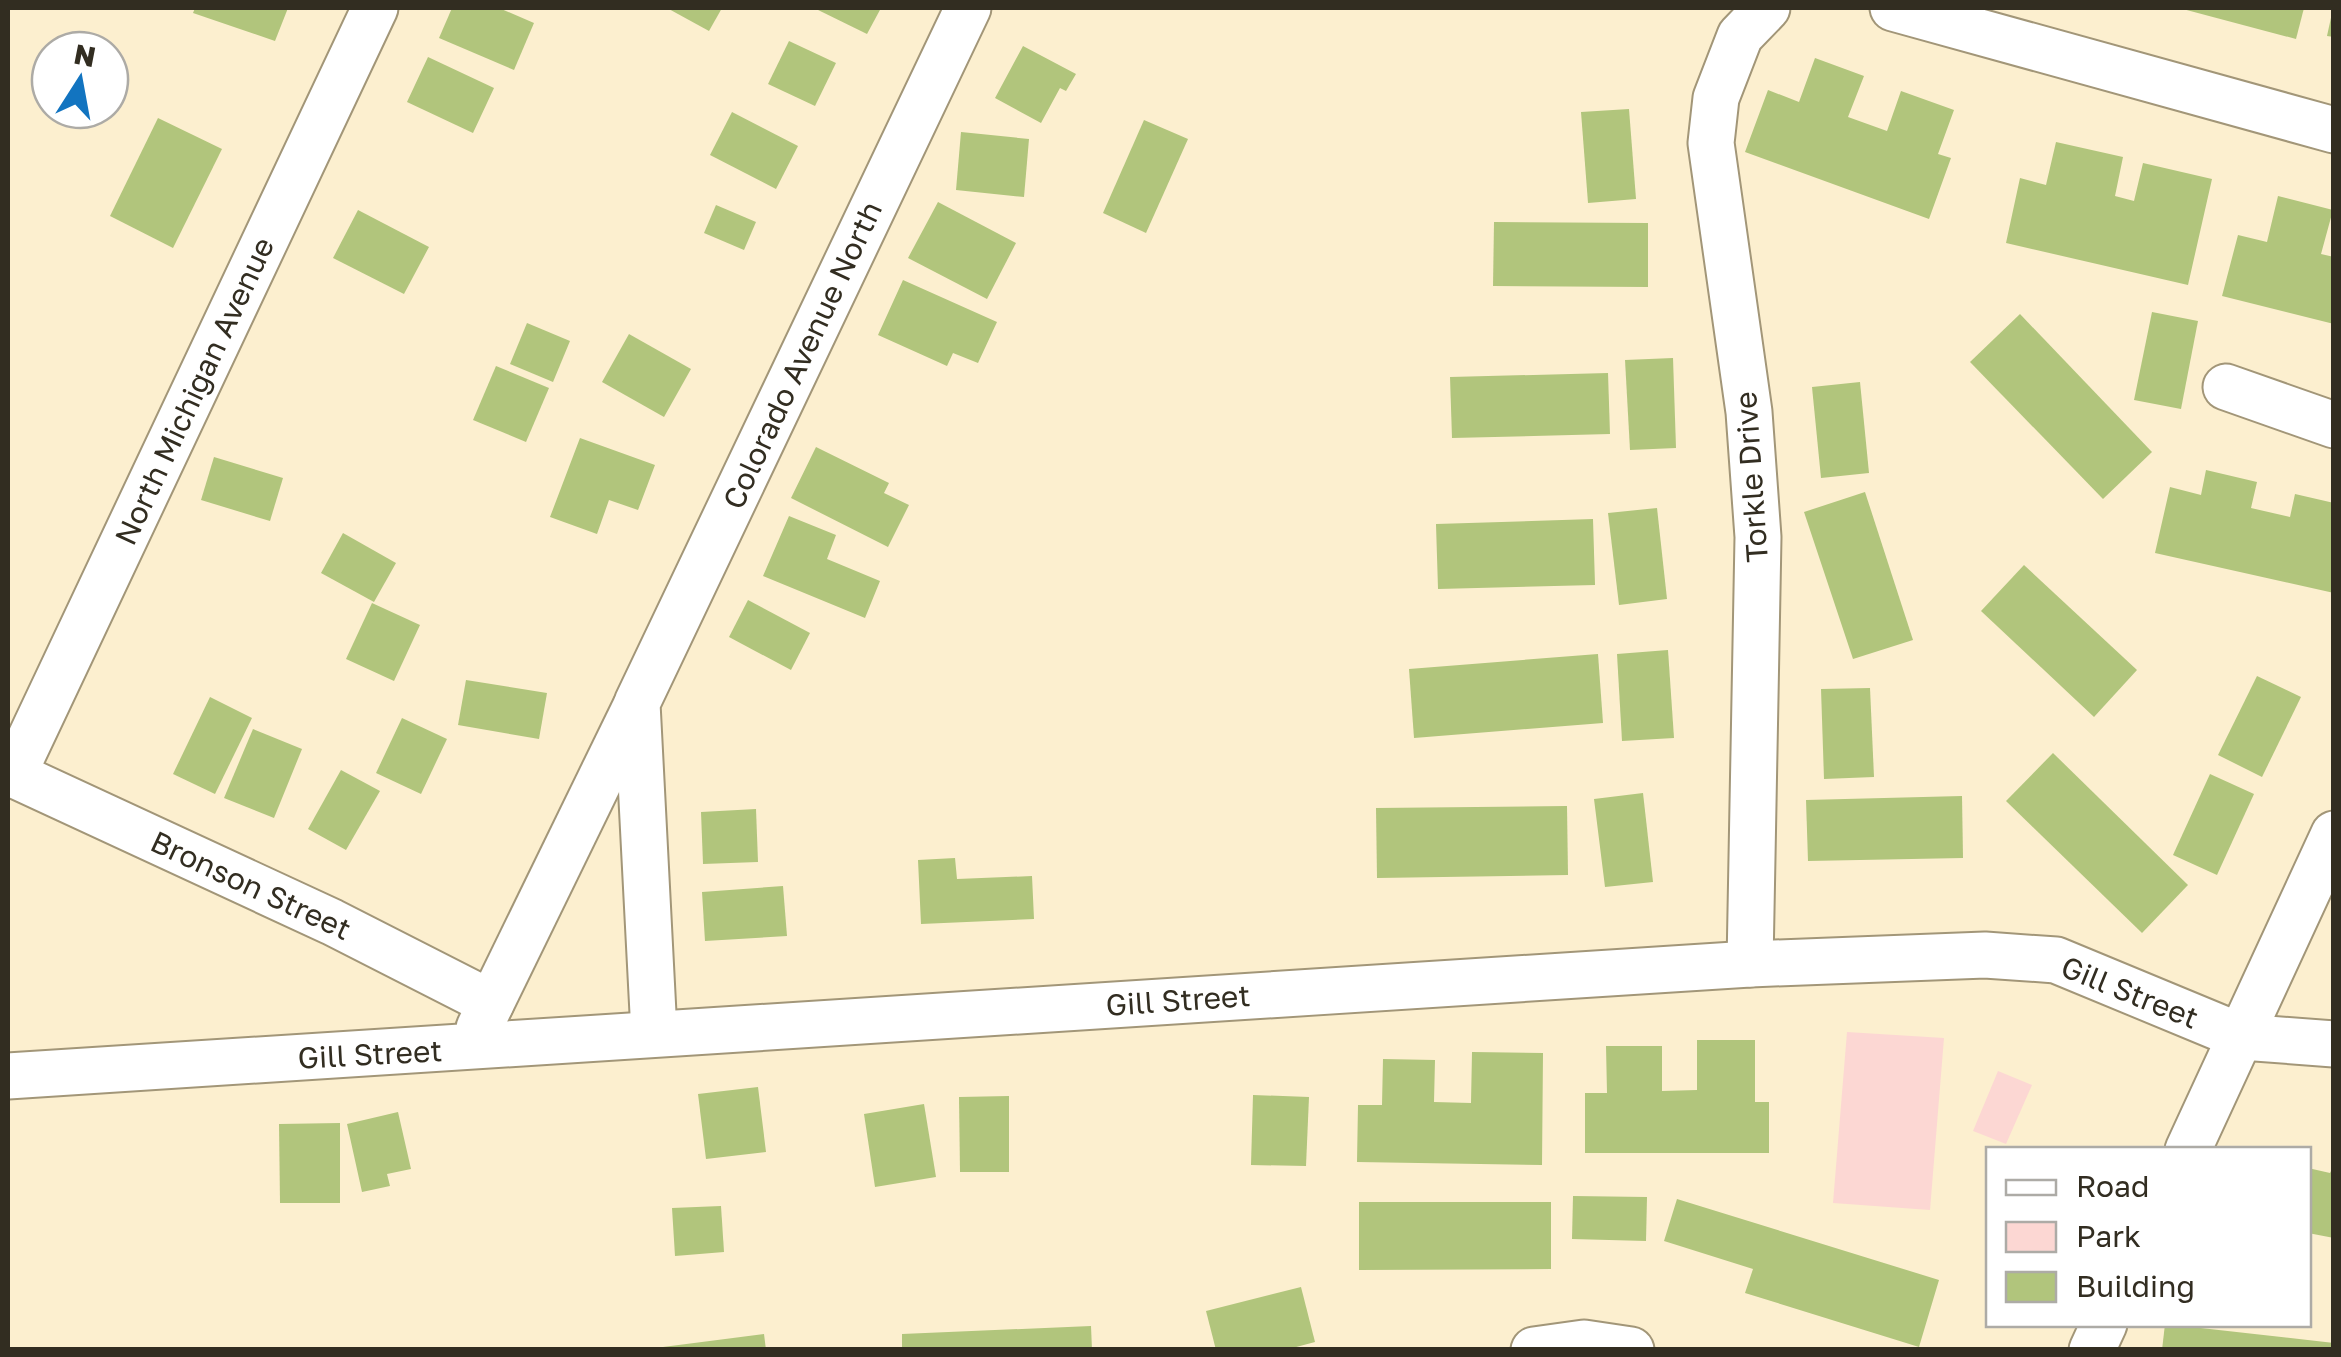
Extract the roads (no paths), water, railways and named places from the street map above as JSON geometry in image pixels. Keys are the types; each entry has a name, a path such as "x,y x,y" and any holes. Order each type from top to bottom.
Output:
{"street":[{"name":"North Michigan Avenue","path":"10,773 375,8"},
{"name":"Colorado Avenue North","path":"469,1048 968,8"},
{"name":"Torkle Drive","path":"1750,964 1758,536 1749,412 1712,143 1716,98 1740,36 1767,8"},
{"path":"1893,8 2334,130"},
{"path":"2226,387 2334,425"},
{"name":"Colorado Avenue North","path":"637,703 654,1034"},
{"name":"Bronson Street","path":"10,773 332,922 491,1003"},
{"path":"2189,1147 2334,834"},
{"name":"Gill Street","path":"8,1076 1750,964 1985,955 2056,960 2242,1037 2334,1044"},
{"path":"2092,1350 2103,1327"},
{"path":"1534,1350 1584,1343 1630,1350"}]}
